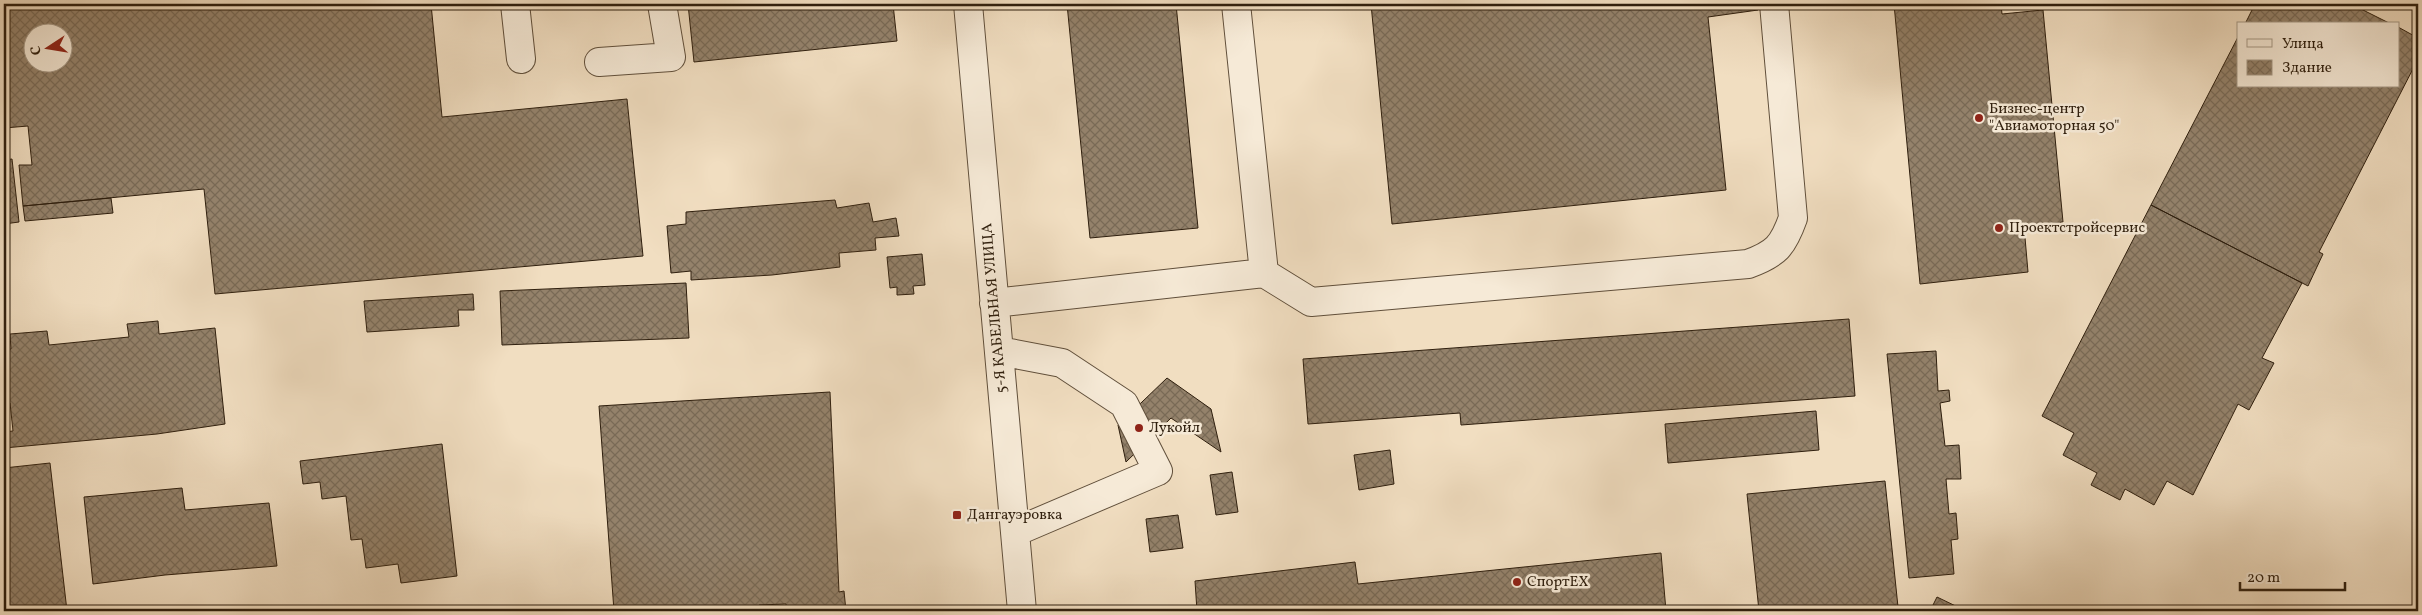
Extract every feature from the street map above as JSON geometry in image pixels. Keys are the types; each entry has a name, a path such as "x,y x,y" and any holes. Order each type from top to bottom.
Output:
{"street":[{"path":"515,4 521,59"},
{"path":"598,62 671,56 662,4"},
{"name":"5-Я КАБЕЛЬНАЯ УЛИЦА","path":"968,4 1022,611"},
{"path":"1236,4 1264,273"},
{"path":"994,303 1264,273 1311,302 1748,264 1769,256 1786,237 1793,218 1774,4"},
{"path":"998,351 1062,363 1124,404 1158,471 1015,532"}],"building":[{"path":"4,4 431,4 442,117 627,99 643,256 215,294 204,189 23,206 19,165 32,165 28,126 4,128"},
{"path":"688,4 893,4 897,41 694,62"},
{"path":"1067,4 1176,4 1198,228 1090,238"},
{"path":"1371,4 1758,4 1758,10 1708,17 1726,190 1392,224"},
{"name":"Бизнес-центр \"Авиамоторная 50\"","path":"1894,4 2001,4 2002,14 2043,10 2063,222 2024,226 2028,272 1920,284"},
{"path":"2255,4 2351,4 2387,22 2246,22"},
{"path":"2400,28 2418,38 2418,59 2319,252 2323,254 2308,286 2151,205 2237,39 2237,88 2400,88"},
{"path":"12,159 19,222 4,224 4,160"},
{"path":"111,198 113,213 25,221 23,206"},
{"path":"835,200 837,208 869,203 873,222 896,218 899,236 875,238 876,250 839,253 840,267 772,275 691,280 691,271 671,273 667,226 686,224 686,212"},
{"path":"2151,205 2302,283 2262,358 2274,363 2249,410 2238,404 2193,495 2167,481 2154,505 2125,489 2120,500 2091,485 2097,473 2063,455 2074,433 2042,416"},
{"path":"922,254 925,285 913,286 914,294 897,295 897,287 890,288 887,257"},
{"path":"686,283 689,338 502,345 500,291"},
{"path":"473,294 474,310 458,310 459,326 367,332 364,301"},
{"path":"1849,319 1855,396 1461,425 1460,413 1308,424 1303,359"},
{"path":"158,321 159,334 215,328 225,424 157,434 4,448 4,432 13,431 10,403 4,403 4,373 7,372 5,349 11,349 10,334 47,331 49,345 129,337 127,324"},
{"path":"1936,351 1938,391 1949,390 1950,401 1940,403 1945,446 1959,445 1961,479 1946,479 1949,514 1956,513 1958,539 1951,540 1954,574 1909,578 1887,354"},
{"path":"1167,378 1211,409 1221,452 1171,418 1126,462 1118,425"},
{"path":"830,392 839,592 844,591 846,611 786,611 786,604 759,605 759,611 735,611 735,607 729,607 729,611 614,611 599,406"},
{"path":"1816,411 1819,450 1668,463 1665,424"},
{"path":"442,444 457,576 401,583 398,564 366,568 362,539 351,540 346,496 322,499 320,482 303,484 300,461"},
{"path":"1390,450 1394,484 1359,490 1354,455"},
{"path":"50,463 67,611 10,611 4,552 4,468"},
{"path":"1232,472 1238,512 1216,515 1210,475"},
{"path":"1885,481 1898,607 1858,611 1759,611 1747,494"},
{"path":"182,488 185,510 269,503 277,566 165,575 93,584 84,497"},
{"path":"1178,515 1183,548 1150,552 1146,519"},
{"name":"СпортEX","path":"1661,553 1666,611 1197,611 1195,581 1355,562 1358,584"},
{"path":"1937,597 1966,611 1930,611"}],"place":[{"name":"Бизнес-центр \"Авиамоторная 50\"","path":"1979,118"},
{"name":"Проектстройсервис","path":"1999,228"},
{"name":"Лукойл","path":"1139,428"},
{"name":"Дангауэровка","path":"957,515"},
{"name":"СпортEX","path":"1517,582"}]}
